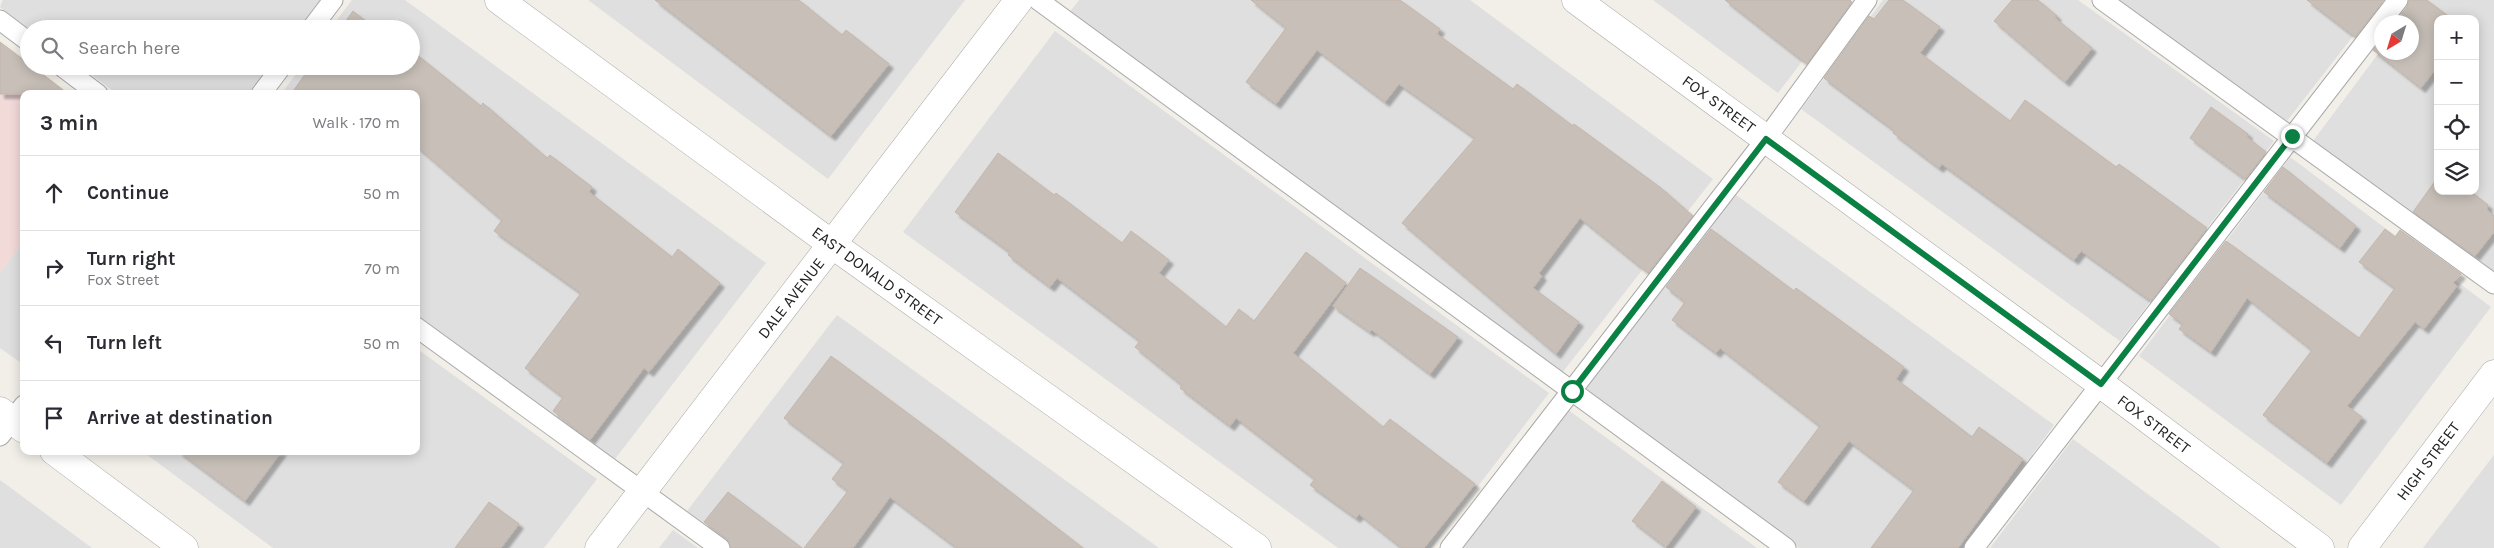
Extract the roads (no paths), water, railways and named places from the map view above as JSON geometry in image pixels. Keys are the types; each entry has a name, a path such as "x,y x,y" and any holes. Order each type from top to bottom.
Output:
{"street":[{"name":"EAST DONALD STREET","path":"499,0 833,245 1257,548"},
{"name":"DALE AVENUE","path":"599,548 1019,0"},
{"name":"FOX STREET","path":"1576,0 2101,384 2320,548"},
{"name":"HIGH STREET","path":"2362,548 2494,374"},
{"path":"59,455 184,548"}],"lane":[{"path":"318,20 334,0"},
{"path":"1038,0 1786,548"},
{"path":"1450,548 1766,139 1867,0"},
{"path":"2102,0 2494,284"},
{"path":"1974,548 2398,0"},
{"path":"0,20 20,35"},
{"path":"74,75 93,90"},
{"path":"264,90 275,75"},
{"path":"420,330 720,548"}]}
